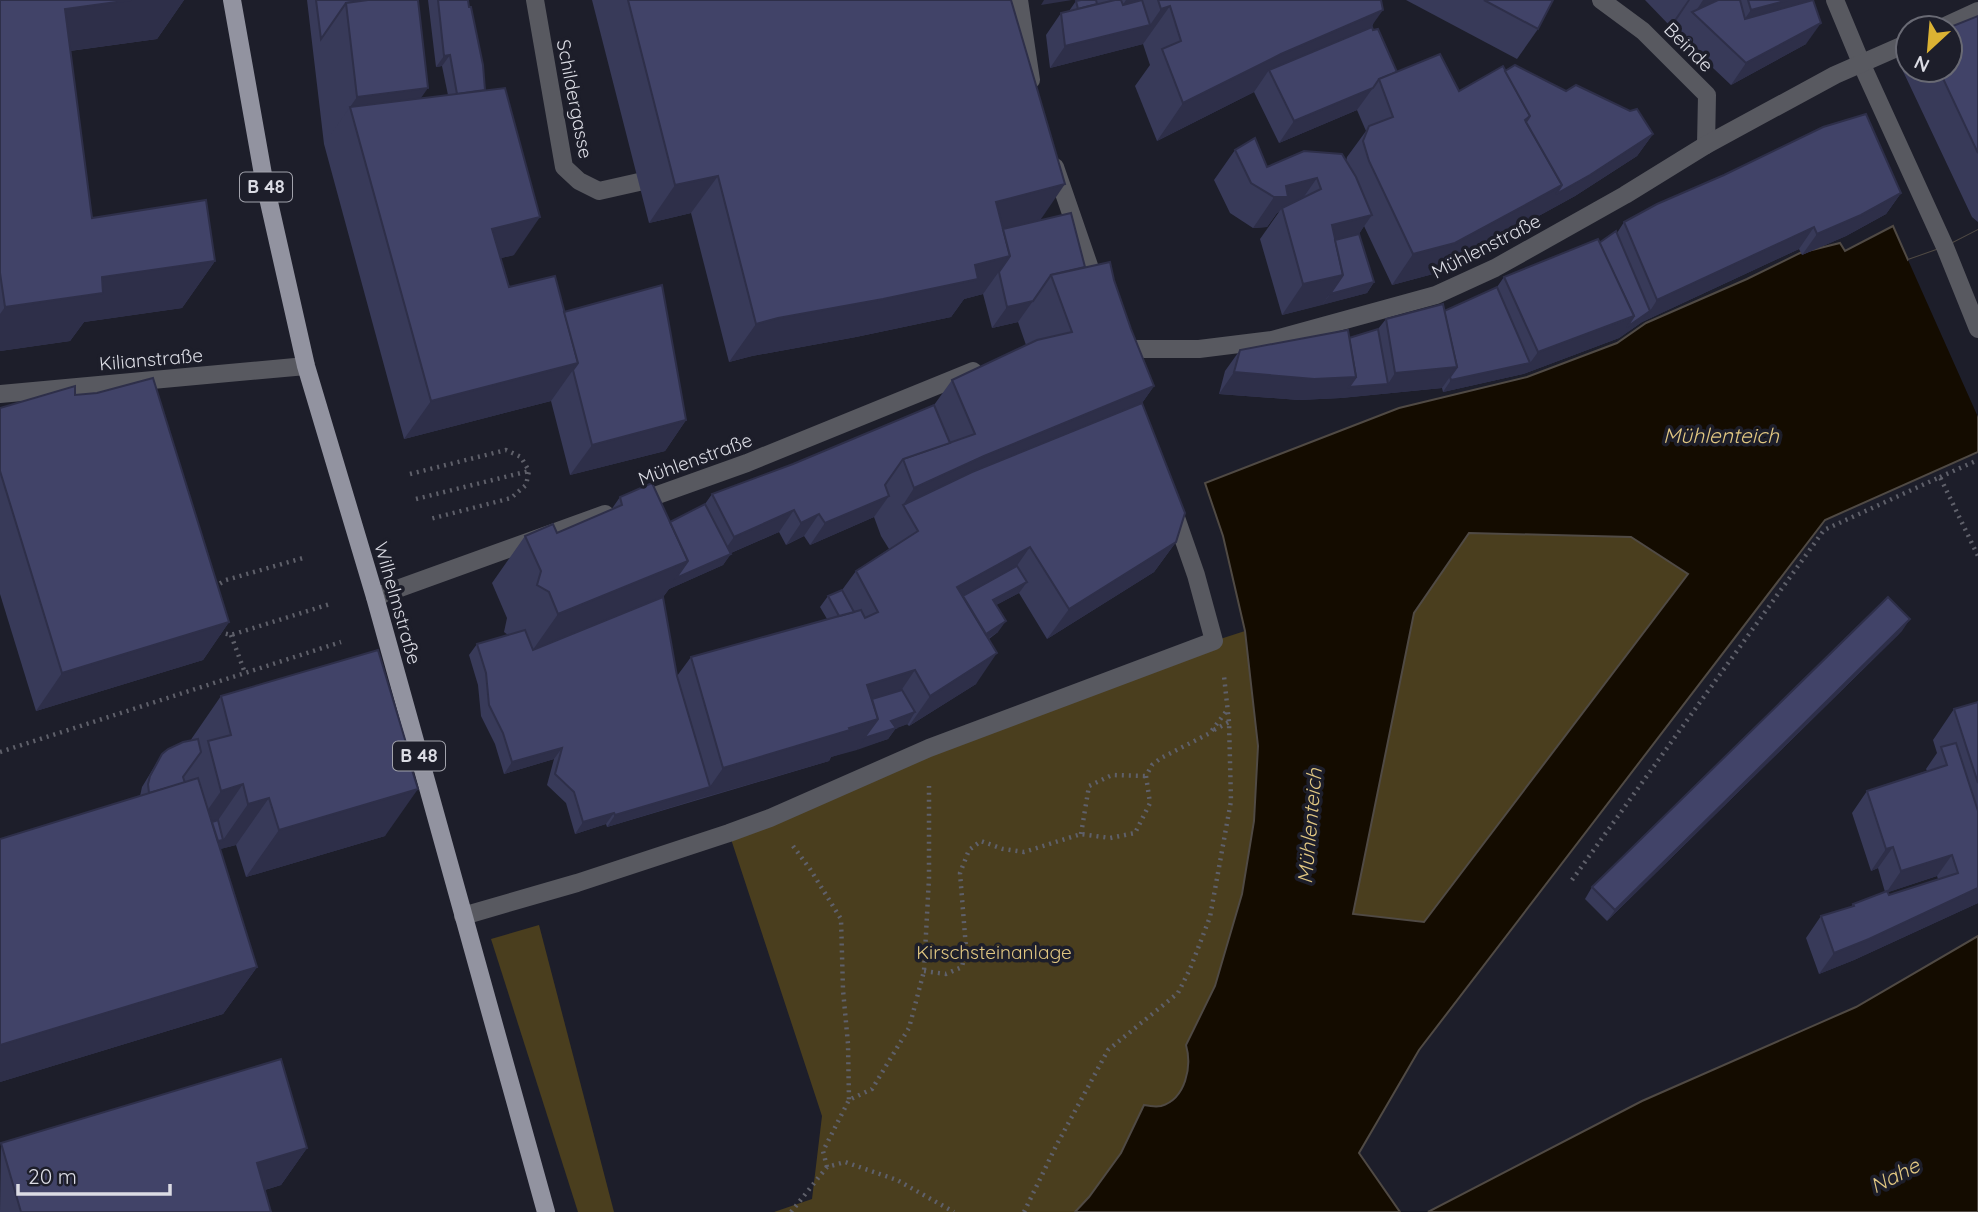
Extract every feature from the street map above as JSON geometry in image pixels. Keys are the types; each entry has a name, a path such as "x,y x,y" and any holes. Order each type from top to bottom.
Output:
{"main road":[{"name":"Wilhelmstraße","path":"232,0 264,180 306,366 375,597 546,1212"}],"street":[{"name":"Schildergasse","path":"536,0 564,167 579,181 599,191 639,182"},
{"path":"1020,0 1034,99"},
{"name":"Beinde","path":"1601,0 1643,31 1707,95 1706,145"},
{"path":"1835,0 1861,65 1945,247 1978,329"},
{"name":"Mühlenstraße","path":"1114,349 1199,349 1272,340 1436,295 1494,268 1625,195 1706,145 1835,75 1894,50"},
{"path":"1049,151 1099,296"},
{"name":"Mühlenstraße","path":"375,597 747,463 989,365"},
{"name":"Kilianstraße","path":"0,394 306,366"},
{"path":"463,916 577,884 770,818 929,748 1214,641 1196,575 1165,487"}],"path":[{"path":"410,474 506,450 521,457 528,471 526,485 510,498 430,519"},
{"path":"1572,880 1824,530 1978,460"},
{"path":"416,499 528,471"},
{"path":"1940,477 1978,556"},
{"path":"208,592 226,580 303,558"},
{"path":"211,630 231,635 330,604"},
{"path":"231,635 245,673"},
{"path":"1024,1212 1108,1050 1178,993 1210,917 1231,800 1228,709 1223,670 1214,641"},
{"path":"0,752 341,642"},
{"path":"1210,733 1228,709"},
{"path":"924,971 946,974 962,967 966,948 960,873 969,850 981,841 1003,849 1024,852 1081,834 1110,838 1135,832 1150,803 1146,776 1152,765 1229,722"},
{"path":"849,1100 872,1089 909,1028 924,971 929,878 929,748"},
{"path":"1081,834 1089,786 1112,775 1146,776"},
{"path":"770,818 810,869 841,919 849,1100 823,1151 827,1167"},
{"path":"790,1212 827,1167 845,1162 897,1180 954,1212"}],"green space":[{"path":"1469,533 1631,537 1689,574 1424,923 1352,914 1414,613"},
{"name":"Kirschsteinanlage","path":"1245,631 1258,746 1254,821 1242,894 1227,948 1215,986 1186,1045 1187,1072 1176,1096 1161,1106 1144,1106 1121,1153 1075,1212 774,1212 812,1199 822,1116 729,833"},
{"path":"539,925 614,1212 578,1212 491,939"}],"water":[{"name":"Mühlenteich","path":"1893,226 1908,260 1945,247 1978,230 1978,452 1825,520 1419,1050 1359,1153 1400,1212 1075,1212 1121,1153 1144,1105 1161,1106 1169,1102 1181,1089 1187,1072 1186,1045 1215,986 1242,894 1254,821 1258,746 1245,631 1223,536 1205,483 1399,408 1527,377 1617,343 1646,323 1800,253 1840,243 1845,251","holes":["1469,533 1631,537 1688,574 1424,922 1353,914 1414,613"]},
{"name":"Nahe","path":"1978,936 1978,1212 1428,1212 1642,1101 1856,1007"}],"pier":[{"path":"1978,230 1978,417 1908,260 1945,247"}],"building":[{"path":"0,0 131,0 65,9 92,218 206,200 215,261 102,277 103,293 5,307 0,273"},
{"path":"316,0 368,0 346,3 321,39"},
{"path":"418,0 428,88 357,97 346,3"},
{"path":"438,0 468,0 483,65 485,90 457,94 450,55 444,56"},
{"path":"628,0 1011,0 1065,184 996,202 1010,256 975,265 978,279 756,324 718,176 675,185"},
{"path":"1096,0 1097,4 1078,9 1076,1"},
{"path":"1121,0 1123,5 1142,0 1150,25 1065,46 1061,13"},
{"path":"1158,0 1381,0 1383,10 1281,54 1183,103 1162,49 1181,41 1170,6 1161,9"},
{"path":"1484,0 1553,0 1538,29"},
{"path":"1718,0 1740,0 1745,19 1813,0 1821,23 1746,63 1692,12"},
{"path":"1748,0 1788,0 1751,10"},
{"path":"1978,16 1978,153 1946,84 1964,84 1964,22"},
{"path":"1372,27 1373,30 1378,29 1397,72 1379,79 1373,88 1294,121 1269,70"},
{"path":"1440,54 1459,91 1503,66 1530,116 1525,120 1562,185 1455,243 1413,254 1369,161 1363,141 1369,126 1393,117 1379,79"},
{"path":"1515,65 1566,91 1576,85 1630,111 1637,109 1653,134 1556,194 1562,185 1526,122 1530,116 1505,71"},
{"path":"505,88 540,217 492,229 509,287 555,276 578,363 431,401 350,107"},
{"path":"1866,114 1901,193 1861,215 1817,234 1814,227 1657,300 1624,222 1823,127"},
{"path":"1255,138 1267,167 1304,151 1342,154 1356,177 1372,215 1332,225 1343,275 1303,284 1282,208 1321,189 1317,178 1286,186 1288,197 1274,197 1251,183 1235,150"},
{"path":"1071,213 1085,267 1051,275 1033,301 1007,307 999,272 1010,256 1003,229"},
{"path":"1616,231 1650,311 1627,327 1634,316 1599,243"},
{"path":"1359,234 1374,282 1330,294 1343,275 1335,240"},
{"path":"1598,239 1634,316 1538,352 1504,277"},
{"path":"1110,262 1131,329 1154,386 914,488 903,459 975,434 952,380 1037,340 1072,332 1051,275"},
{"path":"662,285 686,420 592,445 573,370 578,363 564,312"},
{"path":"1497,287 1530,363 1451,380 1450,377 1457,367 1444,311"},
{"path":"1443,304 1457,367 1395,373 1386,319"},
{"path":"1378,329 1388,384 1349,387 1356,377 1349,338"},
{"path":"1348,330 1356,377 1314,379 1234,372 1240,350"},
{"path":"153,378 229,622 62,673 0,471 0,408 75,386 75,395 97,393"},
{"path":"1142,403 1185,513 1176,542 1069,609 1030,547 957,587 997,653 930,696 915,670 867,685 878,719 723,768 691,657 861,610 865,618 878,612 856,571 918,531 903,505 972,472"},
{"path":"934,405 950,443 903,459 885,485 889,496 825,523 819,514 801,523 794,510 734,537 712,494 793,464"},
{"path":"652,483 688,561 558,614 549,592 537,585 541,571 525,536 553,524 557,533 622,505 620,497"},
{"path":"705,504 731,554 676,578 688,561 670,522"},
{"path":"1017,566 1027,582 993,600 1006,621 986,634 963,596"},
{"path":"842,590 854,612 839,616 828,596"},
{"path":"663,597 677,676 710,787 583,822 574,792 555,774 562,748 512,762 503,733 489,705 486,673 477,644 525,630 533,650"},
{"path":"1888,597 1910,619 1615,910 1592,887"},
{"path":"378,650 418,789 279,830 269,798 248,804 243,784 221,791 208,741 231,735 221,696"},
{"path":"902,690 915,712 891,721 896,728 864,738 878,719 872,699"},
{"path":"1978,702 1978,783 1954,709"},
{"path":"198,739 201,752 183,777 185,783 149,793 150,776 162,754 183,742"},
{"path":"1956,743 1978,811 1978,888 1834,953 1821,916 1854,906 1853,904 1887,891 1889,895 1958,873 1952,855 1901,871 1893,847 1886,849 1867,791 1947,765 1941,747"},
{"path":"198,778 257,967 0,1045 0,839"},
{"path":"218,820 223,840 218,841 212,822"},
{"path":"281,1059 307,1148 257,1163 271,1212 21,1212 1,1143"}]}
